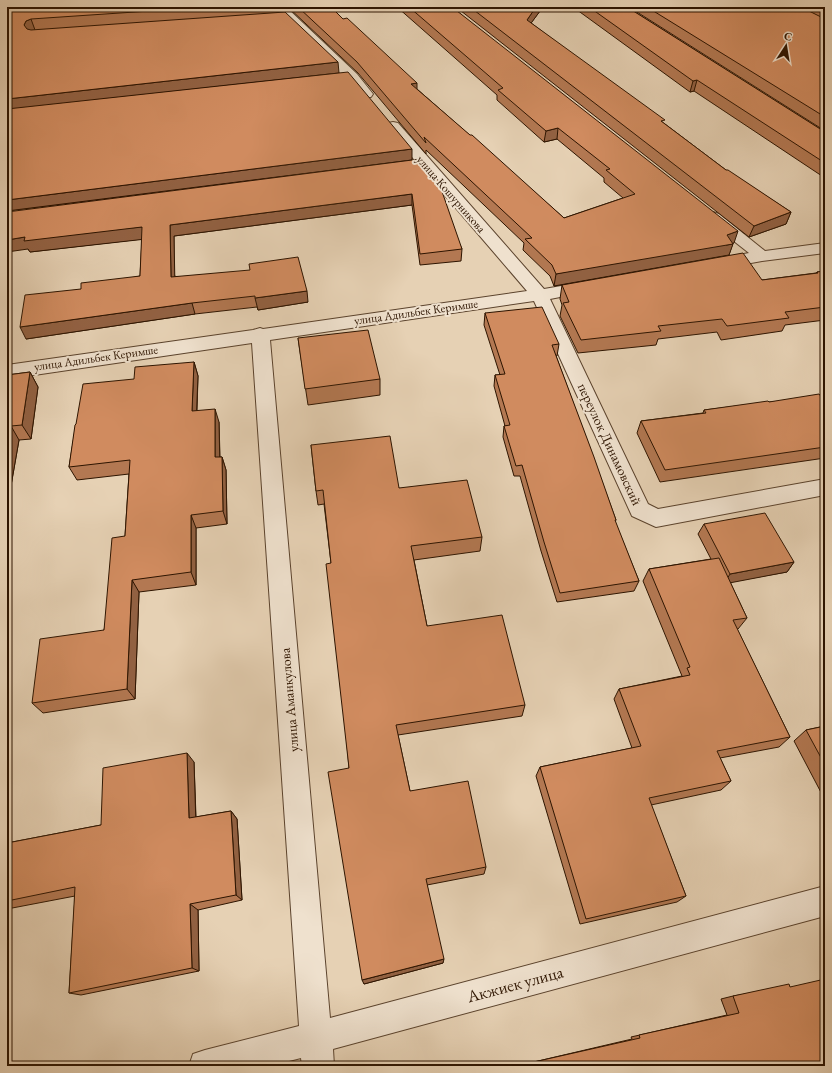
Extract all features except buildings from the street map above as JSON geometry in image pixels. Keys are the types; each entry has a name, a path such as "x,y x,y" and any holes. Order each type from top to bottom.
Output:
{"street":[{"path":"276,13 290,17 352,77 376,106"},
{"path":"336,79 352,77"},
{"name":"улица Кошурникова","path":"386,118 424,164 540,295"},
{"path":"409,166 424,164"},
{"path":"700,207 762,256"},
{"path":"701,267 762,256 825,248"},
{"name":"улица Адильбек Керимше","path":"7,372 260,334 540,295 609,283"},
{"name":"переулок Динамовский","path":"540,295 640,510 656,518 825,487"},
{"name":"улица Аманкулова","path":"260,334 317,1052"},
{"name":"Акжиек улица","path":"205,1066 317,1052 825,901"}]}
